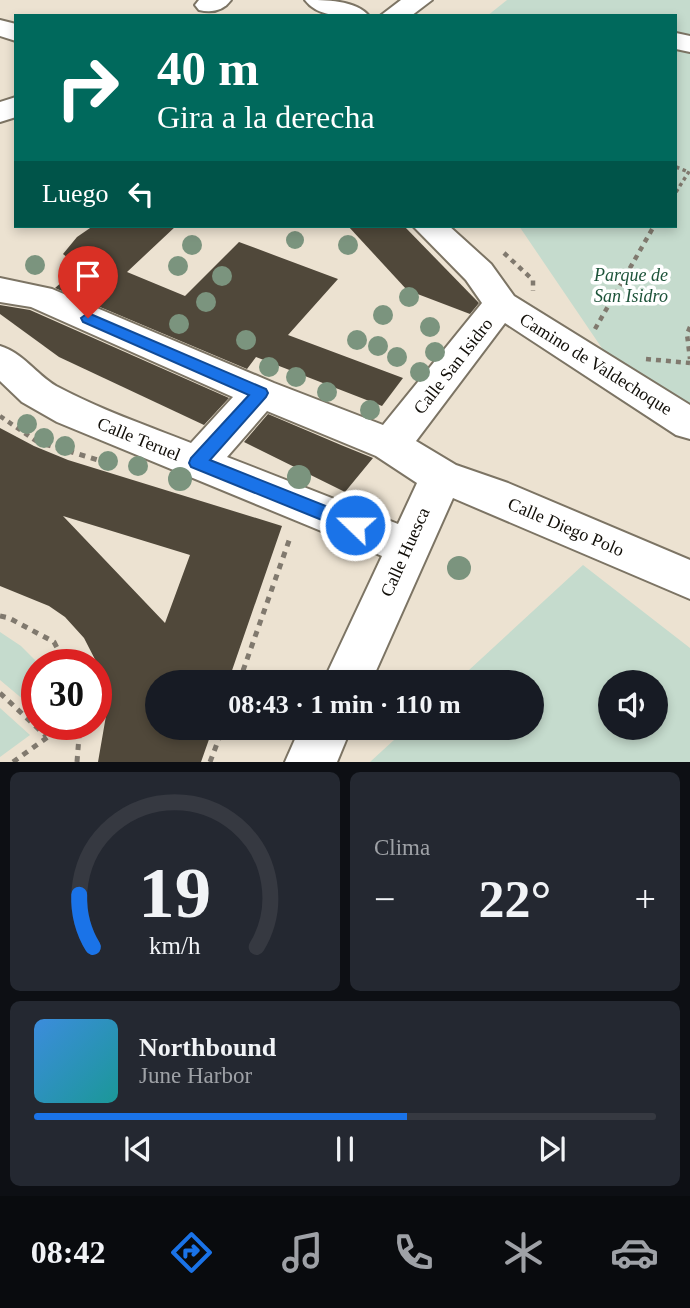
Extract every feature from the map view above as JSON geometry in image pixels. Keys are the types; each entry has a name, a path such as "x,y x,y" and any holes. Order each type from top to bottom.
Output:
{"street":[{"path":"318,0 351,14"},
{"path":"396,14 419,0"},
{"name":"Calle San Isidro","path":"390,445 501,304 496,293 482,277 432,228"},
{"path":"0,290 39,297 260,393 390,445 440,477"},
{"name":"Camino de Valdechoque","path":"501,304 690,424"},
{"name":"Calle Teruel","path":"0,359 36,391 71,412 197,463 313,521 408,547"},
{"path":"197,463 260,393"},
{"name":"Calle Huesca","path":"352,670 440,477"},
{"name":"Calle Diego Polo","path":"440,477 493,495 690,580"},
{"path":"311,762 321,740"}],"path":[{"path":"677,190 689,171"},
{"path":"593,334 653,228"},
{"path":"690,327 687,334 690,359"},
{"path":"0,416 36,441 114,465"},
{"path":"245,670 313,521"},
{"path":"0,616 9,618 54,642 58,649"},
{"path":"0,693 21,713"},
{"path":"13,762 41,740"},
{"path":"77,762 79,740"},
{"path":"211,762 219,740"}],"green space":[{"name":"Parque de San Isidro","path":"507,0 690,0 690,411 612,363 520,228 677,228 677,14 490,14"},
{"path":"583,565 690,648 690,762 370,762 394,740 544,740 544,670 469,670"},
{"path":"0,632 24,649 21,649 21,698 0,680"},
{"path":"0,708 21,727 21,740 23,740 0,757"}],"building":[{"path":"90,228 174,228 127,272 185,296 239,242 338,279 288,335 403,378 382,406 256,357 247,369 55,288 79,267 63,254 77,237"},
{"path":"350,228 406,228 479,303 470,314 407,290"},
{"path":"0,305 30,310 229,398 204,425 59,357 0,314"},
{"path":"268,414 373,458 345,492 244,442"},
{"path":"0,428 68,460 282,526 232,670 145,670 145,740 209,740 201,762 98,762 102,740 112,740 112,649 90,649 84,638 65,617 49,606 0,586","holes":["63,516 190,555 165,623"]}],"route":[{"path":"88,318 260,393 197,463 355,525"}]}
